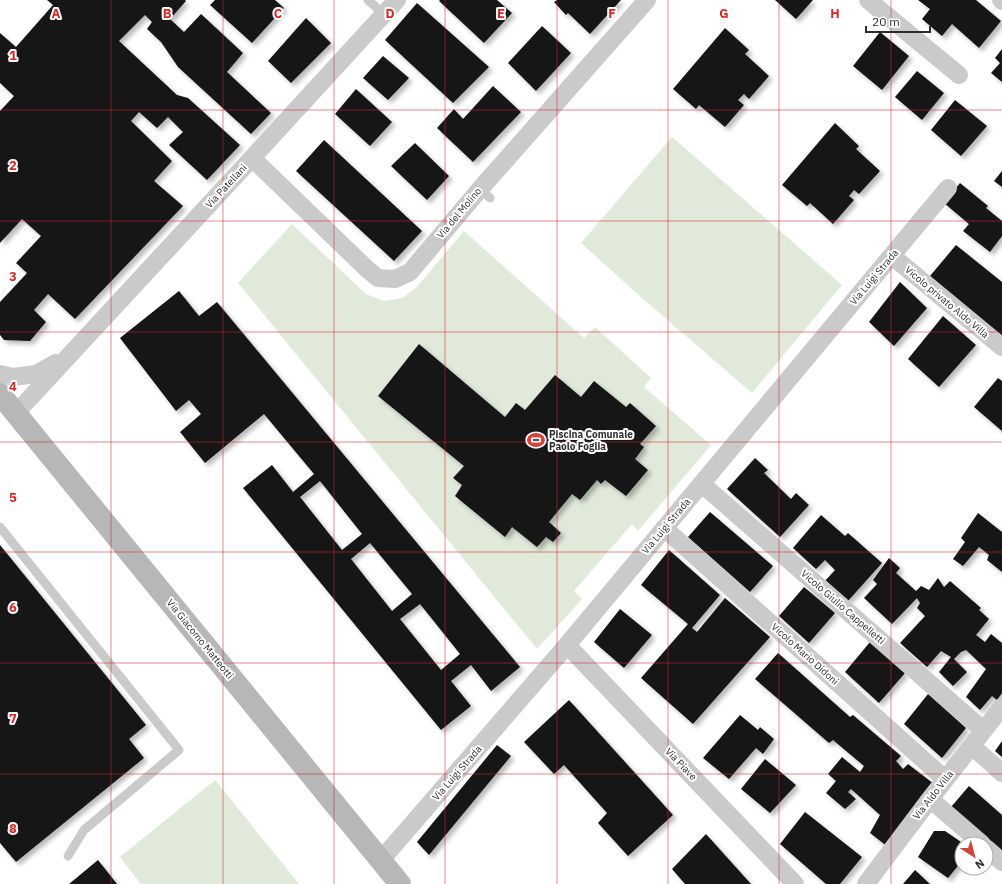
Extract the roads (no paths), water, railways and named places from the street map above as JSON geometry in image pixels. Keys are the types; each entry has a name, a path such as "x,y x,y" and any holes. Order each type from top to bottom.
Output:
{"street":[{"name":"Via Patellani","path":"16,413 397,0"},
{"name":"Via del Molino","path":"252,158 361,264 378,278 394,279 410,272 485,194 647,0"},
{"path":"868,0 959,74"},
{"name":"Via Luigi Strada","path":"381,860 567,645 948,188"},
{"name":"Vicolo privato Aldo Villa","path":"892,256 1002,347"},
{"name":"Via Patellani","path":"0,374 14,377 36,374 67,358"},
{"name":"Via Giacomo Matteotti","path":"0,394 400,884"},
{"name":"Vicolo Giulio Cappelletti","path":"702,484 984,730"},
{"name":"Vicolo Mario Didoni","path":"664,528 945,779"},
{"name":"Via Piave","path":"567,645 795,884"},
{"name":"Via Aldo Villa","path":"866,884 945,779 1002,707"},
{"path":"972,746 1002,773"},
{"path":"930,799 973,836"},
{"path":"994,855 1002,862"}],"lane":[{"path":"368,0 384,14"},
{"path":"0,527 179,750 84,830 68,856"}],"place":[{"name":"Piscina Comunale Paolo Foglia","path":"536,440"}]}
